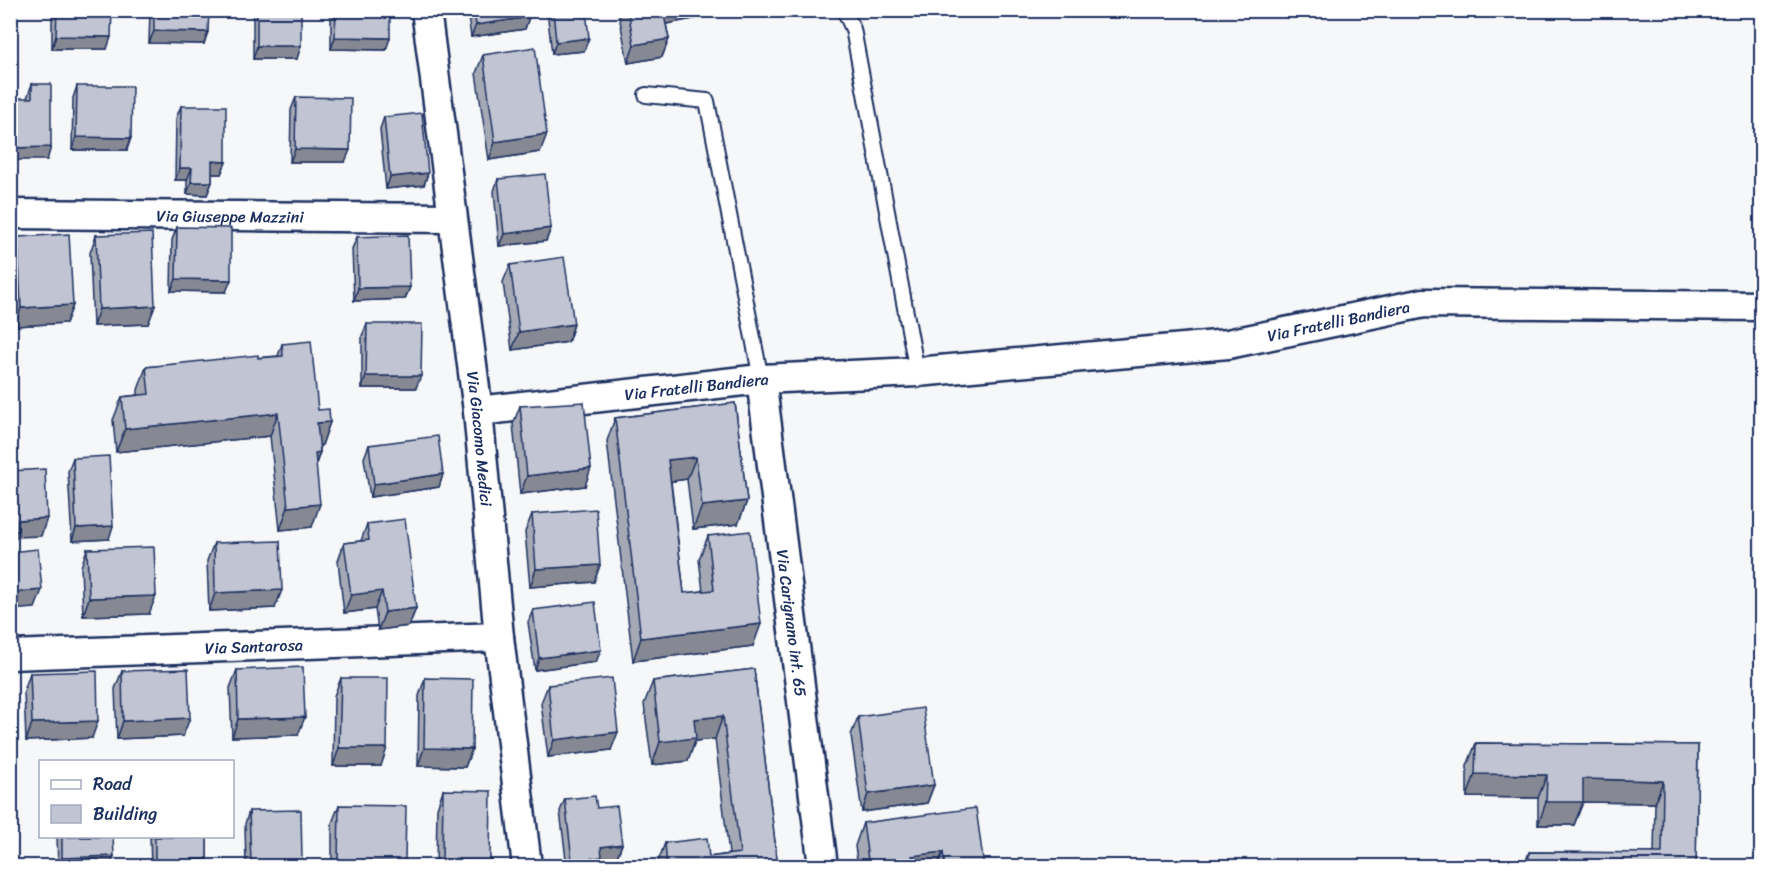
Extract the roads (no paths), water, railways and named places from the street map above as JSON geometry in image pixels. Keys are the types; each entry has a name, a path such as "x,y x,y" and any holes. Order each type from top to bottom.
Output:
{"street":[{"name":"Via Giacomo Medici","path":"426,10 451,218 478,411 499,637 527,867"},
{"name":"Via Giuseppe Mazzini","path":"10,214 451,218"},
{"name":"Via Fratelli Bandiera","path":"478,411 761,379 916,372 1228,345 1424,303 1761,306"},
{"name":"Via Carignano int. 65","path":"761,379 823,867"},
{"name":"Via Santarosa","path":"10,655 499,637"}],"lane":[{"path":"844,10 853,28 916,372"},
{"path":"646,95 707,101 761,379"}]}
